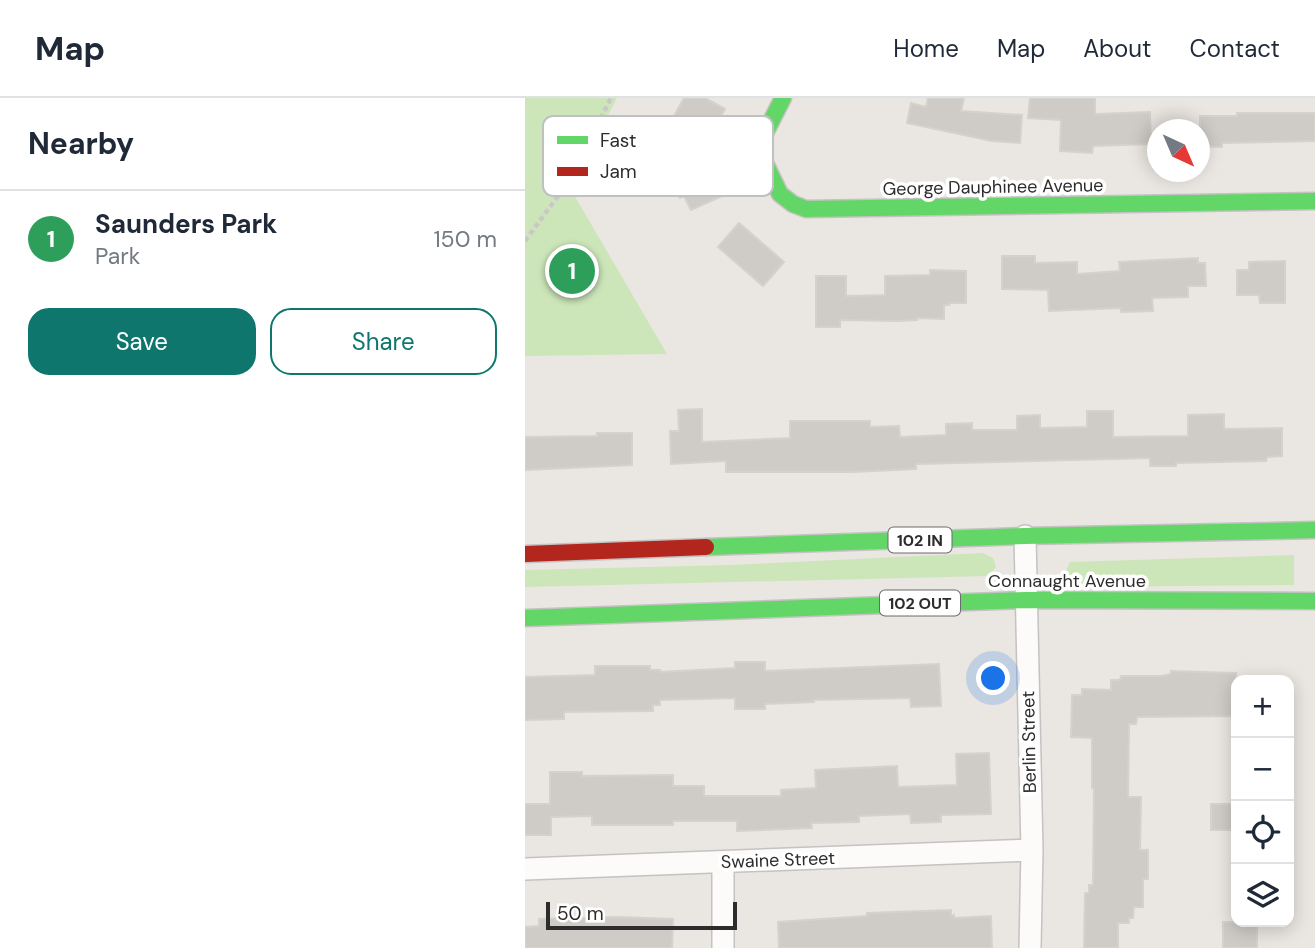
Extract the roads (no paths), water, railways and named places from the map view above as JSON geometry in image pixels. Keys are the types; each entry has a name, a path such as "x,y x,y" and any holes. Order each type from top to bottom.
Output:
{"main road":[{"name":"George Dauphinee Avenue","path":"773,118 783,98"},
{"name":"George Dauphinee Avenue","path":"773,179 780,194 793,204 806,209 1315,201"},
{"name":"102 IN","path":"525,554 1025,536 1315,530"},
{"name":"Connaught Avenue","path":"525,618 1026,600 1315,601"}],"street":[{"name":"Berlin Street","path":"1025,536 1032,850 1030,948"},
{"name":"Swaine Street","path":"525,869 1032,850"},
{"path":"723,862 723,948"}],"place":[{"name":"Saunders Park","path":"572,271"}]}
